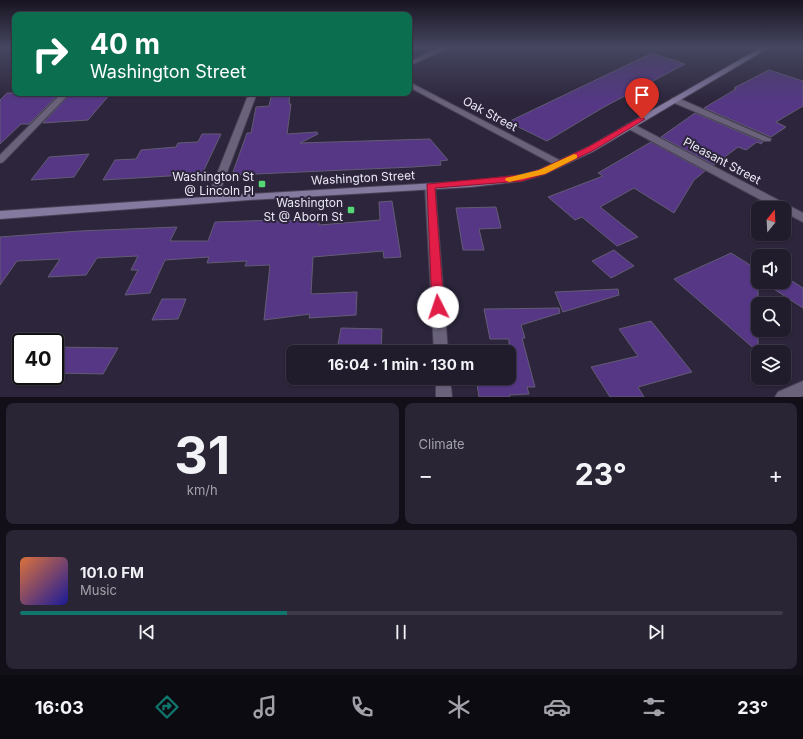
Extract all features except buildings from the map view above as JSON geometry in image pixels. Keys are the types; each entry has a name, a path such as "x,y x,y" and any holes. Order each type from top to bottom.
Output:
{"main road":[{"name":"Washington Street","path":"0,215 212,199 430,186 522,178 560,164 630,126 734,66"}],"street":[{"name":"Oak Street","path":"412,86 560,164"},
{"path":"0,160 63,96"},
{"path":"212,199 252,96"},
{"path":"675,100 767,139"},
{"name":"Pleasant Street","path":"630,126 803,218"},
{"path":"430,186 441,345"},
{"path":"443,385 444,397"},
{"path":"783,397 803,388"}],"slow traffic":[{"path":"509,180 542,172 574,157"}],"place":[{"name":"Washington St @ Lincoln Pl","path":"262,184"},
{"name":"Washington St @ Aborn St","path":"351,210"}],"route":[{"path":"438,307 430,186 500,181 522,178 542,172 591,149 642,119"}]}
